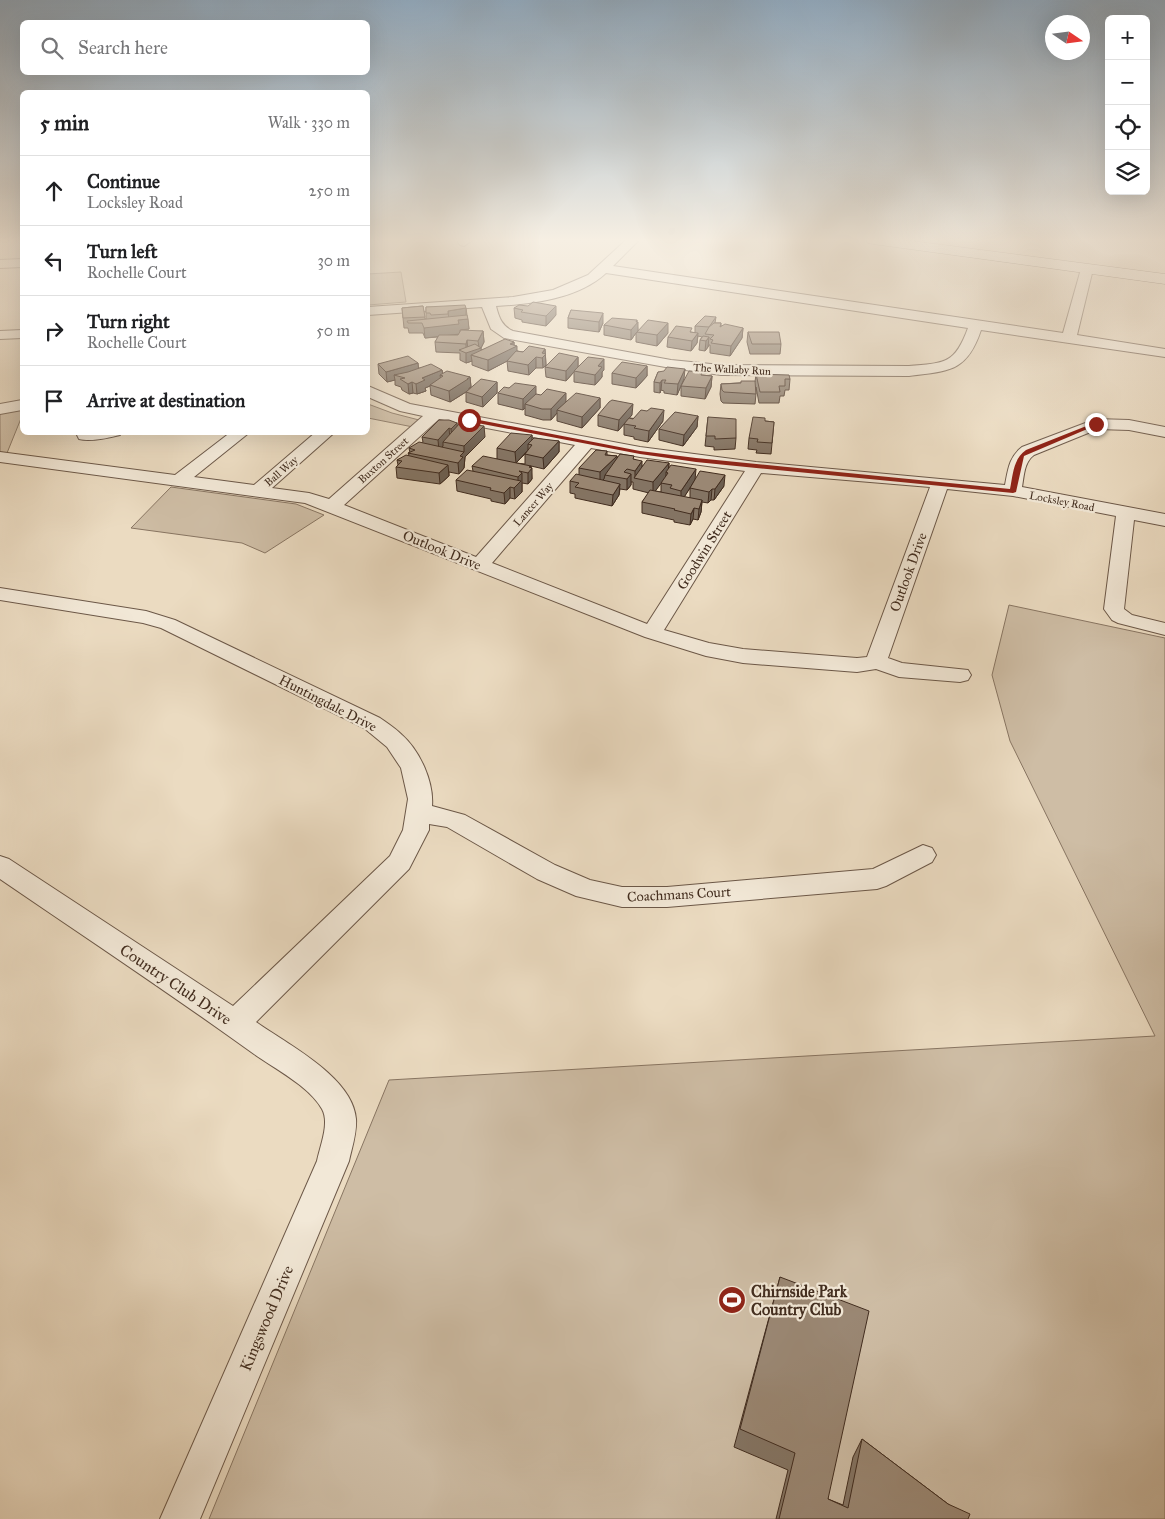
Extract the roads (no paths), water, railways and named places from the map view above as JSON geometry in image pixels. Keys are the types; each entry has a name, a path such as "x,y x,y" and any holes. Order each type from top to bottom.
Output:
{"street":[{"name":"The Wallaby Run","path":"490,311 494,325 499,331 508,335 671,364 722,370 909,371 932,369 950,363 961,356 976,324"},
{"path":"889,311 1165,353"},
{"path":"1069,338 1076,311"},
{"path":"0,335 20,334"},
{"name":"Locksley Road","path":"370,392 406,408 640,452 756,467 940,483 1013,492 1165,520"},
{"path":"0,409 20,405"},
{"name":"Buxton Street","path":"332,506 435,414"},
{"path":"1013,492 1017,467 1021,456 1087,426 1115,424 1165,432"},
{"path":"79,453 85,435"},
{"path":"180,480 238,435"},
{"name":"Ball Way","path":"259,490 323,435"},
{"name":"Lancer Way","path":"480,564 586,443"},
{"name":"Outlook Drive","path":"0,457 299,496 332,506 652,633 706,649 743,656 857,665 867,665 876,661 899,670 960,675"},
{"name":"Goodwin Street","path":"652,633 756,467"},
{"name":"Outlook Drive","path":"876,661 940,483"},
{"path":"1126,513 1114,609 1119,616 1125,619 1165,629"},
{"path":"0,613 8,595"},
{"name":"Huntingdale Drive","path":"8,595 146,616 168,624 372,723 395,741 414,767 420,799 416,830 400,862 235,1023"},
{"name":"Coachmans Court","path":"418,814 437,815 456,821 546,872 585,888 622,897 667,897 877,878 923,855"},
{"name":"Country Club Drive","path":"0,866 235,1023 321,1086 336,1104 340,1115"},
{"name":"Kingswood Drive","path":"180,1519 333,1161 341,1126 340,1115"}],"place":[{"name":"Chirnside Park Country Club","path":"732,1300"}]}
